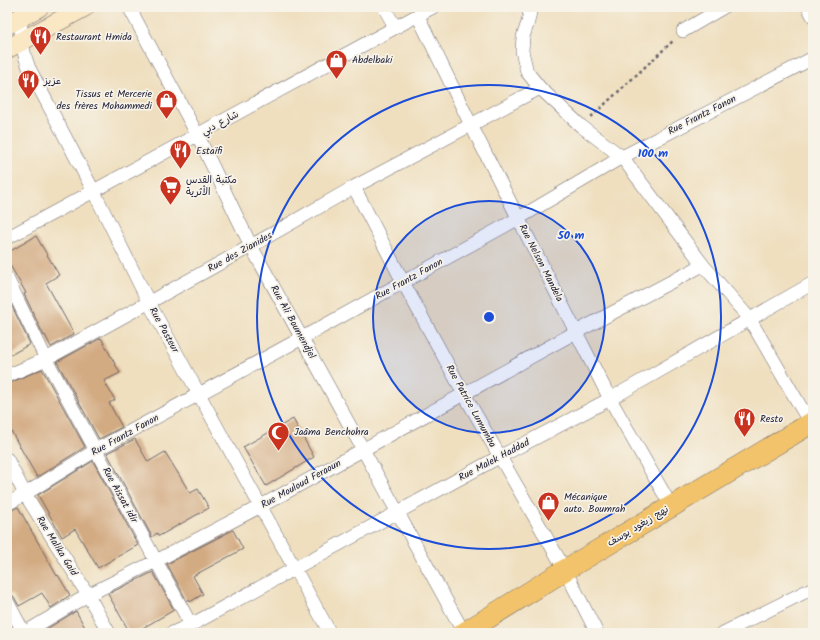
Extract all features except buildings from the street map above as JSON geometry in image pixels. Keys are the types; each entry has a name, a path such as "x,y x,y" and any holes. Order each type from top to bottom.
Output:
{"main road":[{"path":"17,16 39,7"},
{"path":"14,46 85,7"},
{"name":"نهج زيغود يوسف","path":"464,633 565,570 812,422"}],"street":[{"name":"Rue Ali Boumendjel","path":"129,7 198,136 251,246 464,633"},
{"path":"384,7 395,27"},
{"name":"شارع دبي","path":"7,238 198,136 433,7"},
{"path":"531,7 523,37 522,51 527,72 540,88 581,126 622,158 703,265 749,318 812,422"},
{"path":"683,31 724,7"},
{"path":"808,7 813,16"},
{"name":"Rue Pasteur","path":"17,16 14,46 23,52 29,68 94,192 148,303 330,633"},
{"name":"Rue Nelson Mandela","path":"418,16 471,125 610,399 671,506"},
{"name":"Rue Frantz Fanon","path":"7,504 96,450 519,218 622,158 813,58"},
{"name":"Rue des Zianides","path":"7,376 46,359 354,188 540,88"},
{"name":"Rue Patrice Lumumba","path":"354,188 464,394 565,570 597,633"},
{"name":"Rue Mouloud Feraoun","path":"24,633 88,595 261,506 576,332 703,265"},
{"name":"Rue Aissat idir","path":"7,278 46,359 191,625"},
{"name":"Rue Malek Haddad","path":"172,633 191,625 296,569 499,457 610,399 749,318 813,283"},
{"name":"Rue Malika Gaid","path":"7,459 25,494 88,595 109,633"},
{"path":"723,633 813,588"},
{"path":"7,601 24,633"}],"path":[{"path":"581,126 683,31"}],"place":[{"name":"Restaurant Hmida","path":"40,56"},
{"name":"Abdelbaki","path":"336,80"},
{"name":"عزيز","path":"28,100"},
{"name":"Tissus et Mercerie des frères Mohammedi","path":"167,120"},
{"name":"Estaïfi","path":"181,170"},
{"name":"مكتبة القدس الأثرية","path":"171,206"},
{"name":"Resto","path":"745,438"},
{"name":"Jaâma Benchohra","path":"278,452"},
{"name":"Mécanique auto. Boumrah","path":"548,522"}]}
